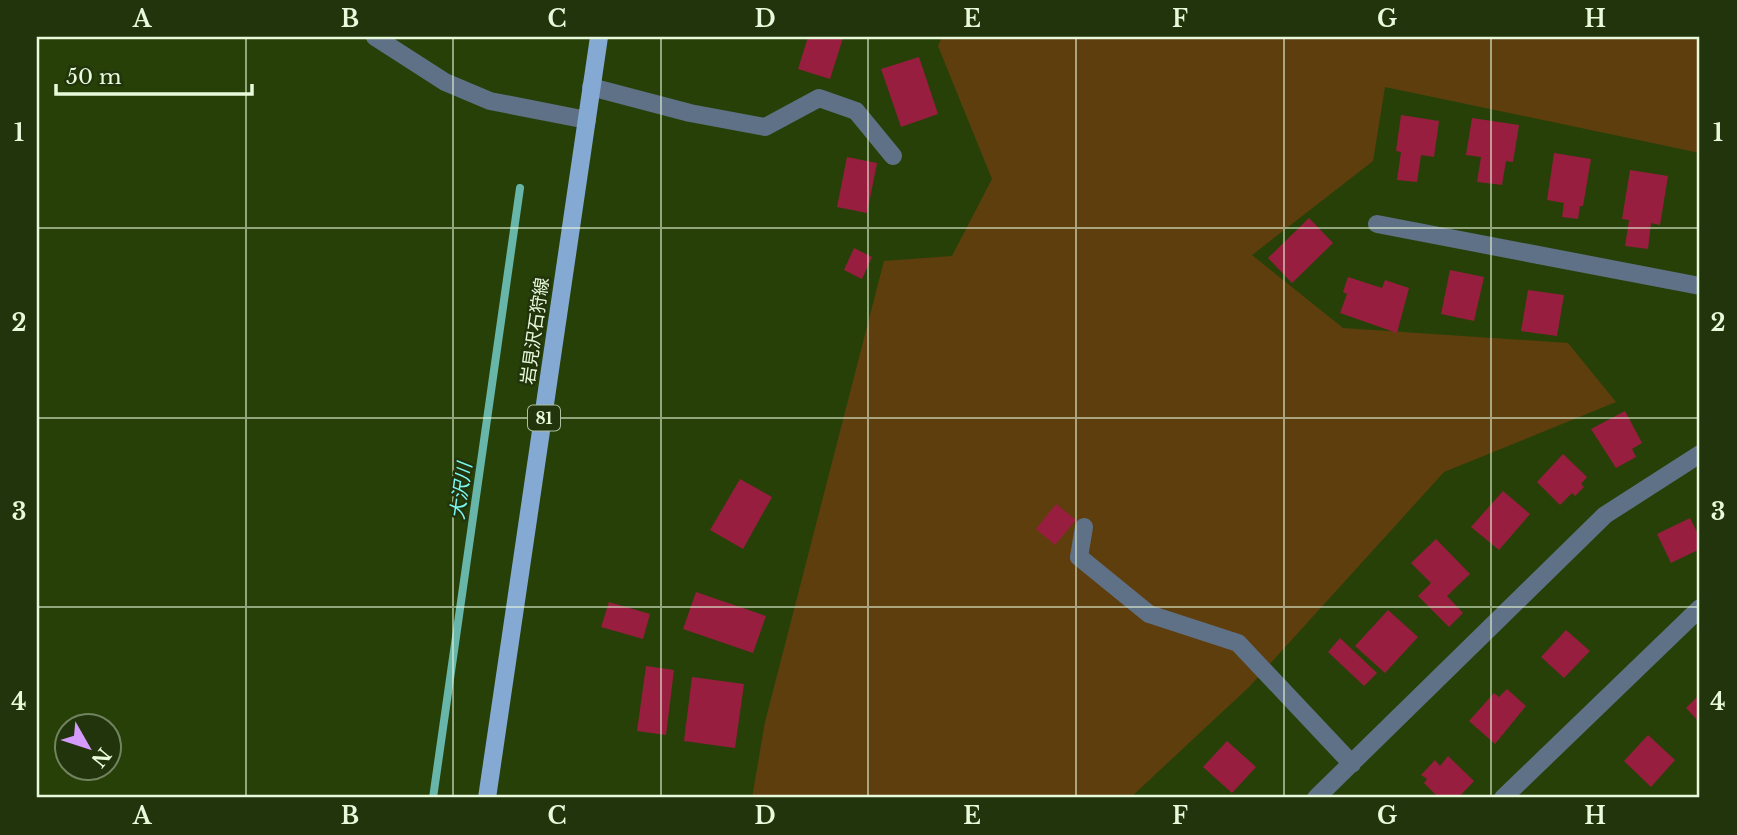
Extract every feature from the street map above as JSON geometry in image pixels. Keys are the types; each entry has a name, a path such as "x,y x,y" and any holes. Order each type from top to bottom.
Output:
{"main road":[{"name":"岩見沢石狩線","path":"488,798 599,37"}],"street":[{"path":"375,37 445,82 490,101 587,120"},
{"path":"591,87 690,113 765,127 819,98 856,111 893,156"},
{"path":"1377,224 1700,286"},
{"path":"1316,798 1605,515 1700,454"},
{"path":"1084,527 1079,557 1149,614 1238,643 1352,764"},
{"path":"1503,798 1700,608"}],"shaded area":[{"path":"942,37 1700,37 1700,153 1385,87 1373,161 1252,255 1343,328 1568,343 1616,402 1444,472 1249,687 1130,798 752,798 765,722 884,261 952,256 992,179 938,46"}],"building":[{"path":"808,37 843,38 830,79 798,69"},
{"path":"919,57 938,114 901,127 881,69"},
{"path":"1401,115 1439,121 1434,157 1421,155 1417,182 1397,180 1401,152 1396,151"},
{"path":"1472,118 1519,125 1513,162 1506,161 1502,185 1477,182 1481,157 1466,155"},
{"path":"1554,153 1591,159 1583,206 1580,206 1578,219 1562,217 1564,203 1547,200"},
{"path":"847,157 877,163 867,213 837,207"},
{"path":"1630,170 1668,176 1660,225 1651,223 1648,249 1625,246 1629,220 1622,219"},
{"path":"1309,218 1333,243 1292,283 1268,258"},
{"path":"854,248 872,257 862,279 844,270"},
{"path":"1450,270 1484,277 1474,321 1441,314"},
{"path":"1348,277 1382,288 1385,280 1409,288 1397,333 1340,313 1347,294 1343,292"},
{"path":"1528,290 1564,295 1557,336 1521,331"},
{"path":"1625,411 1642,443 1632,449 1636,457 1616,468 1591,429"},
{"path":"1563,454 1587,477 1581,484 1584,487 1575,496 1572,493 1560,505 1537,482"},
{"path":"740,479 772,497 743,549 710,530"},
{"path":"1503,491 1530,514 1499,550 1471,527"},
{"path":"1056,504 1076,520 1055,545 1036,529"},
{"path":"1690,518 1700,538 1700,549 1671,563 1657,534"},
{"path":"1436,539 1470,574 1447,596 1463,613 1449,627 1418,596 1431,583 1411,563"},
{"path":"696,592 766,616 753,653 683,629"},
{"path":"609,602 650,614 643,639 601,627"},
{"path":"1388,610 1418,637 1385,673 1355,646"},
{"path":"1566,630 1590,651 1564,678 1541,657"},
{"path":"1340,638 1377,673 1364,686 1328,652"},
{"path":"646,666 674,670 666,735 637,731"},
{"path":"692,677 744,684 735,748 684,741"},
{"path":"1507,689 1526,706 1495,744 1469,721 1494,693 1499,697"},
{"path":"1700,694 1700,723 1686,708"},
{"path":"1648,735 1675,760 1651,787 1624,761"},
{"path":"1227,741 1256,767 1232,793 1203,767"},
{"path":"1448,756 1474,781 1458,798 1439,798 1424,783 1427,779 1421,775 1435,760 1440,766"}],"waterway":[{"name":"大沢川","path":"433,798 520,188"}]}
